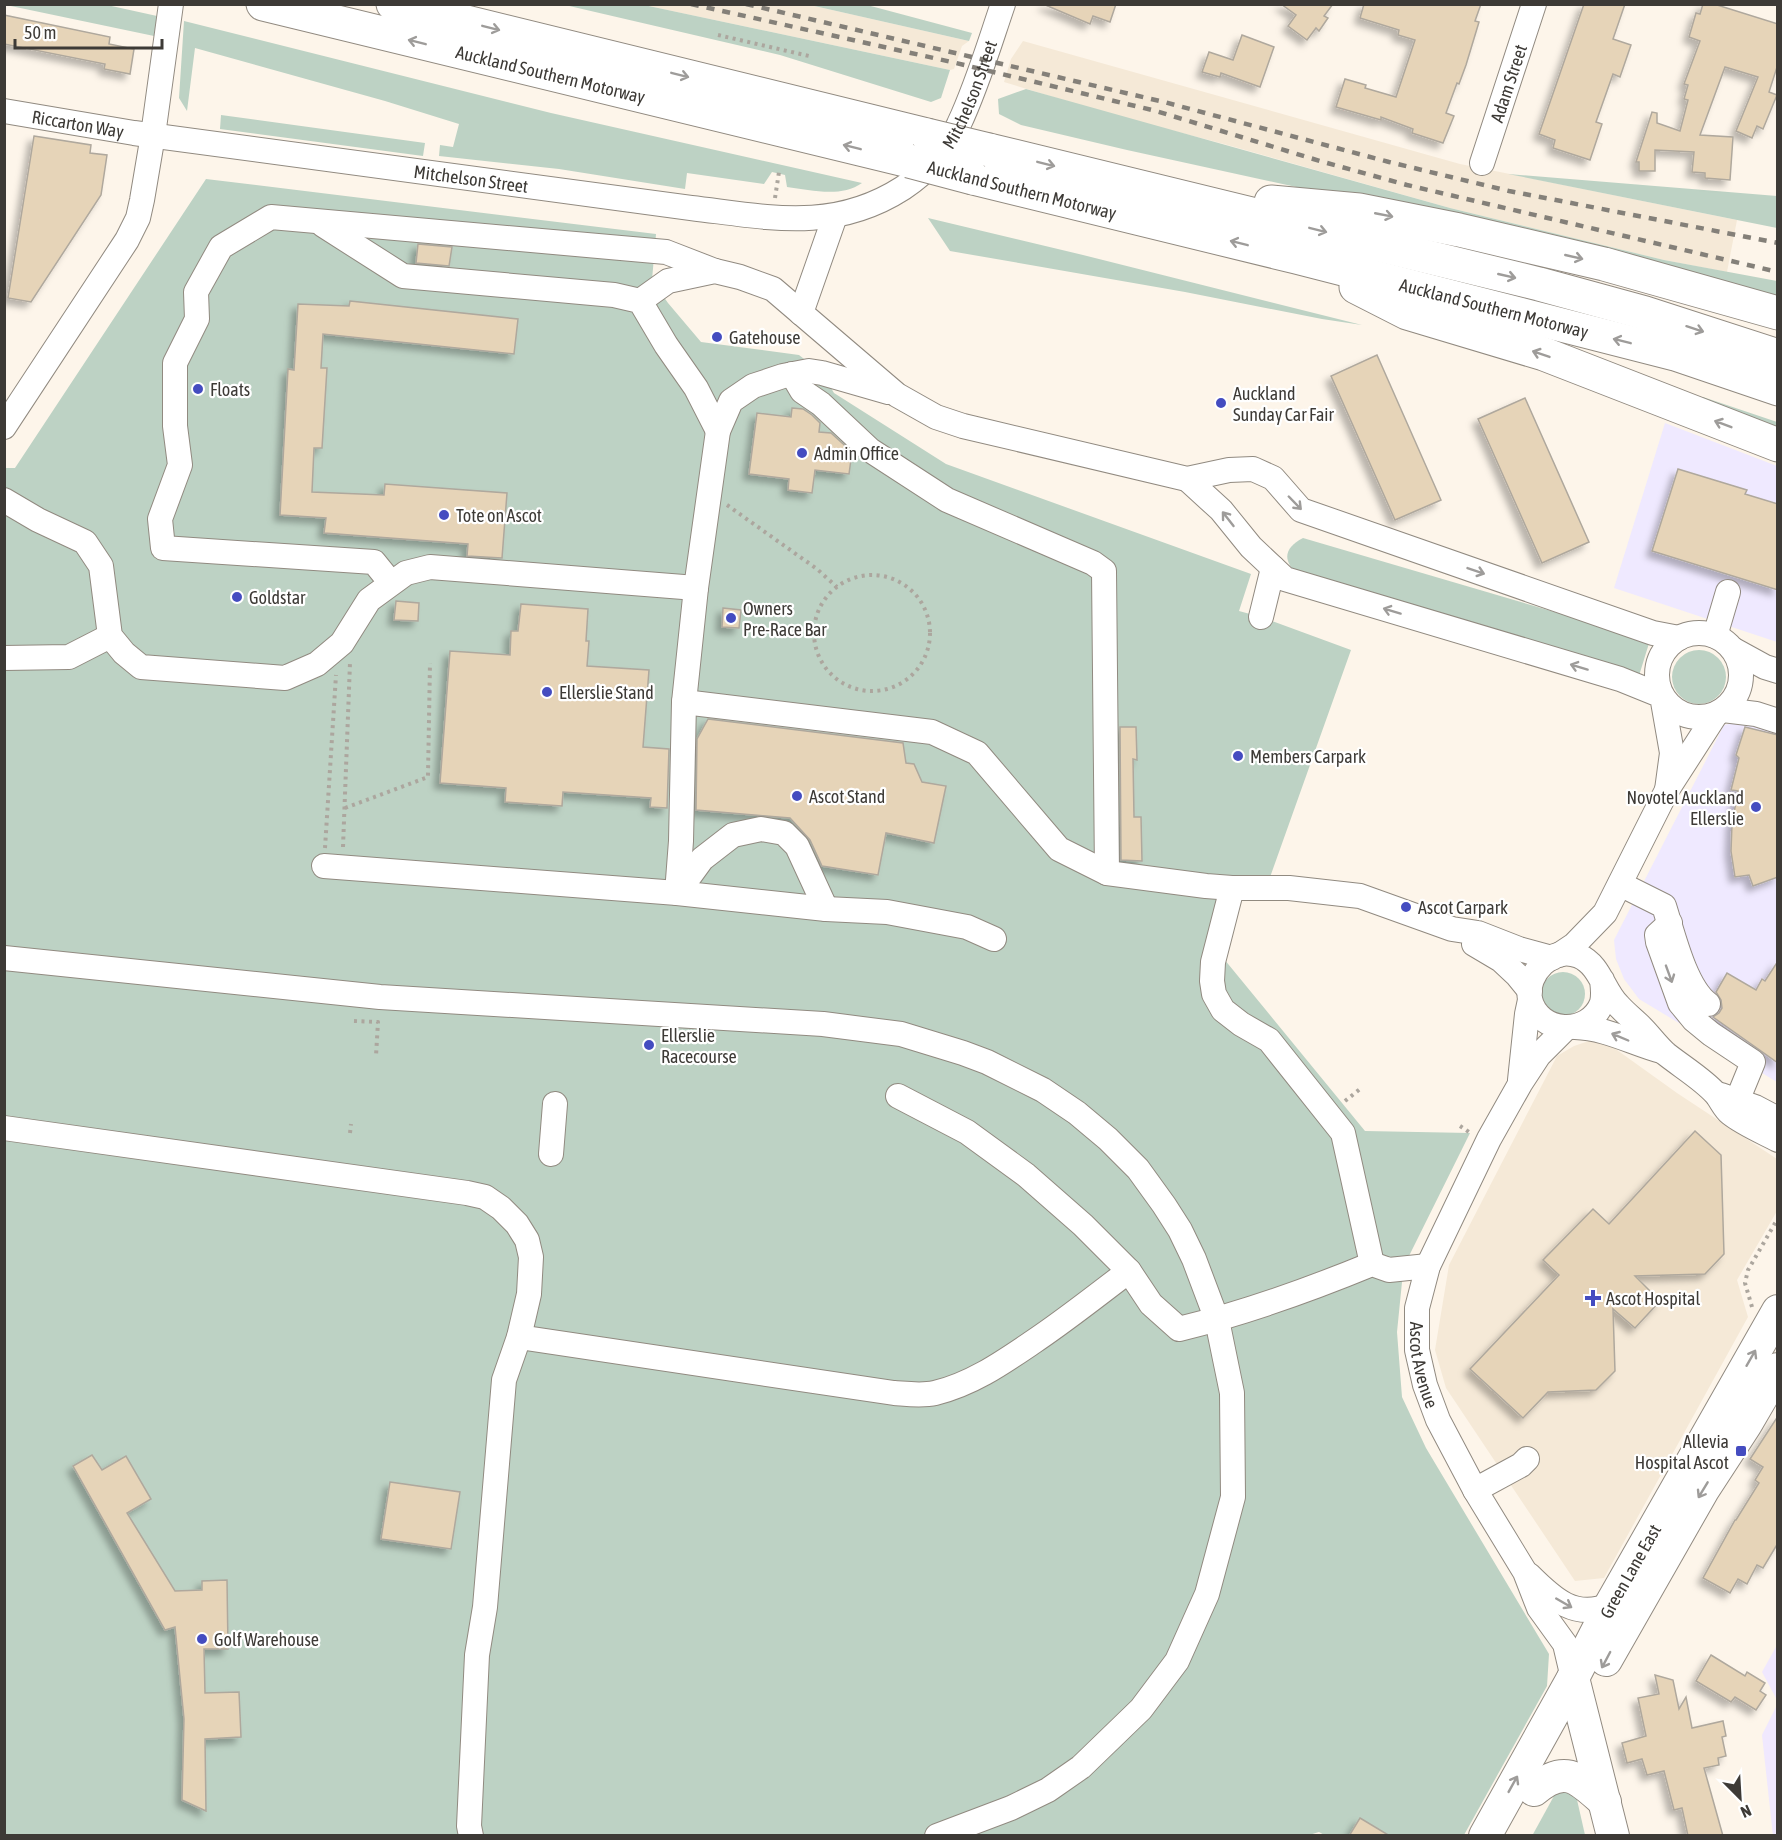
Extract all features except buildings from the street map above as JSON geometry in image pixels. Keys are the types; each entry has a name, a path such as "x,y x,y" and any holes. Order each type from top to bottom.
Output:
{"highway":[{"name":"Auckland Southern Motorway","path":"263,4 918,148 989,150 1539,284 1645,313 1778,356"},
{"name":"Auckland Southern Motorway","path":"393,4 918,148 973,178 1296,257 1675,354 1778,389"},
{"path":"1159,191 1359,210 1459,230 1604,264 1778,313"},
{"path":"1296,257 1407,313 1544,354 1778,445"}],"main road":[{"name":"Green Lane East","path":"1485,1836 1573,1678 1611,1604 1778,1311"},
{"name":"Green Lane East","path":"1509,1836 1622,1630 1697,1500 1778,1369"},
{"name":"Ascot Avenue","path":"1573,1678 1613,1836"},
{"path":"1534,1790 1546,1780 1558,1776 1570,1776 1581,1780 1605,1802"}],"street":[{"path":"4,427 127,240 138,218 153,135 171,4"},
{"name":"Mitchelson Street","path":"153,135 772,218 835,216 857,211 886,199 916,179 936,161 958,126 976,85 1003,4"},
{"name":"Adam Street","path":"1482,163 1534,4"},
{"name":"Riccarton Way","path":"4,111 153,135"},
{"path":"801,313 835,216"},
{"path":"391,583 374,562 163,548 160,519 180,465 175,426 175,363 197,319 196,292 221,247 271,217 666,252 715,271 773,289 897,395 936,417 963,426 1187,479 1228,470 1253,469 1273,478 1301,510 1653,633 1679,638"},
{"path":"316,221 403,276 614,295 640,301 666,345 696,388 718,431"},
{"path":"640,301 668,281 715,271"},
{"path":"677,893 681,841 684,702 696,588 718,431 731,401 753,386 809,371 897,395"},
{"path":"792,374 802,391 821,404 870,450 946,500 1094,563 1104,571 1107,873"},
{"path":"1187,479 1221,510 1251,547 1285,579 1620,679 1662,696 1670,706 1692,717 1704,717 1719,712 1756,714 1778,721"},
{"path":"4,500 85,543 101,567 110,636 124,653 141,667 285,678 317,664 339,646 369,600 391,583 406,573 430,567 696,588"},
{"path":"1261,617 1273,568"},
{"path":"684,702 932,732 976,753 1059,849 1107,873 1206,886 1289,888 1360,896 1452,929 1478,933 1519,949 1556,956 1574,945 1605,913 1667,790 1719,712 1733,701 1739,689 1742,676 1740,662 1724,643 1728,592"},
{"path":"1667,790 1672,753 1657,670 1668,646 1679,638 1703,633 1765,668 1778,671"},
{"path":"4,658 69,657 110,636"},
{"path":"677,893 702,859 733,835 761,829 784,833 797,846 826,909"},
{"path":"324,866 677,893 826,909 887,912 967,927 994,939"},
{"path":"1620,884 1664,906 1690,983 1700,998 1708,1004"},
{"path":"1232,888 1213,962 1214,994 1224,1010 1241,1024 1269,1040 1343,1133 1372,1264"},
{"path":"1571,1028 1587,1022 1602,1003 1604,993 1600,977 1599,950 1605,913"},
{"path":"1670,923 1657,935 1680,1003 1694,1020 1711,1034 1753,1062 1727,1097 1729,1112 1778,1140"},
{"path":"1452,929 1502,960 1517,975 1530,995 1535,1011 1549,1024 1571,1028 1590,1027 1664,1052"},
{"path":"1530,995 1533,974 1547,959 1572,954 1580,957 1595,967 1616,1004 1664,1052 1727,1097 1755,1107 1778,1119"},
{"path":"4,958 380,998 824,1024 901,1034 987,1062 1043,1090 1077,1113 1108,1139 1138,1169 1180,1230 1203,1281 1217,1320 1232,1393 1233,1497 1207,1594 1177,1662 1141,1709 1081,1767 1048,1790 1011,1808 937,1836"},
{"name":"Ascot Avenue","path":"1520,1084 1530,995"},
{"name":"Ascot Avenue","path":"1571,1028 1539,1055 1520,1084 1489,1139 1428,1266 1417,1308 1417,1350 1425,1385 1438,1420 1475,1490 1525,1572 1539,1608 1564,1644 1573,1678"},
{"path":"898,1096 967,1132 1026,1174 1083,1225 1129,1271 1151,1304 1179,1329 1217,1320 1313,1289 1372,1264 1389,1270 1428,1266"},
{"path":"551,1154 555,1104"},
{"path":"4,1128 467,1192 485,1197 518,1224 527,1240 531,1257 529,1294 519,1337 504,1380 485,1607 477,1655 469,1826 471,1836"},
{"path":"519,1337 894,1393 914,1395 933,1393 972,1381 1005,1362 1129,1271"},
{"path":"1475,1490 1521,1465 1527,1459"},
{"name":"Ascot Avenue","path":"1525,1572 1543,1589 1564,1605 1572,1608 1602,1608 1611,1604"}],"path":[{"path":"718,34 809,56"},
{"path":"776,193 779,172"},
{"path":"710,492 817,569 837,587"},
{"path":"865,575 884,575 901,582 916,594 926,609 930,627 930,646 923,663 911,677 895,687 877,692 857,690 838,682 824,668 815,650 813,629 818,609 829,593 837,587 846,581 865,575"},
{"path":"339,646 350,661 343,850"},
{"path":"324,866 339,646"},
{"path":"345,808 428,777 430,663"},
{"path":"354,1021 378,1022 376,1056"},
{"path":"350,1133 351,1124"}],"shaded area":[{"path":"644,5 810,5 969,41 962,46 954,69 950,70"},
{"path":"1023,41 1460,164 1737,220 1727,272 1664,260 1450,208 1113,115 1004,82 1011,59"},
{"path":"1665,423 1777,466 1777,642 1614,588"},
{"path":"1748,720 1777,726 1777,1082 1639,999 1624,979 1616,959 1614,940 1724,725"},
{"name":"Ascot Hospital","path":"1592,1040 1610,1045 1677,1093 1777,1159 1777,1211 1737,1280 1748,1317 1604,1578 1575,1581 1446,1388 1435,1350 1449,1265 1557,1056 1574,1046"},
{"path":"1777,1645 1777,1700 1762,1672"},
{"path":"1777,1705 1778,1835 1773,1836 1762,1735"}],"green space":[{"path":"6,5 107,5 157,16 154,36"},
{"path":"565,5 644,5 950,70 941,98 931,102 780,55"},
{"path":"810,5 867,5 972,33 969,41"},
{"path":"184,21 551,113 862,183 854,188 826,192 787,187 785,175 772,172 764,184 687,173 685,189 559,169 439,156 440,145 453,147 459,124 195,48 187,111 179,98"},
{"path":"1026,89 1450,208 1664,260 1777,281 1777,305 1411,212 1021,125 999,114 998,99"},
{"path":"221,115 425,143 423,156 220,129"},
{"path":"1508,174 1777,196 1777,228"},
{"name":"Ellerslie Racecourse","path":"206,179 656,234 652,280 701,342 799,355 822,373 834,393 946,464 1251,574 1239,611 1351,650 1269,880 1242,878 1224,959 1365,1131 1470,1133 1408,1258 1402,1282 1397,1332 1402,1397 1426,1448 1549,1654 1547,1686 1464,1835 1326,1836 1319,1832 1306,1836 5,1835 5,468 15,468"},
{"path":"928,218 1083,255 1362,325 950,251"},
{"path":"1703,397 1777,422 1777,432 1700,403"},
{"path":"1303,538 1650,640 1638,679 1298,575 1289,564 1287,555 1292,546"},
{"path":"1694,650 1704,650 1714,654 1722,662 1726,677 1722,692 1714,700 1704,704 1694,704 1684,700 1676,692 1672,682 1672,672 1676,662 1684,654"},
{"path":"1563,972 1579,978 1585,994 1579,1010 1563,1016 1547,1010 1541,994 1547,978"},
{"path":"1573,1782 1585,1835 1532,1836 1560,1785"}],"railway":[{"path":"691,4 956,63 1156,111 1407,185 1778,272"},
{"path":"746,4 1164,102 1389,162 1509,191 1778,243"}],"place":[{"name":"Gatehouse","path":"717,337"},
{"name":"Floats","path":"198,389"},
{"name":"Auckland Sunday Car Fair","path":"1221,403"},
{"name":"Admin Office","path":"802,453"},
{"name":"Tote on Ascot","path":"444,515"},
{"name":"Goldstar","path":"237,597"},
{"name":"Owners Pre-Race Bar","path":"731,618"},
{"name":"Ellerslie Stand","path":"547,692"},
{"name":"Members Carpark","path":"1238,756"},
{"name":"Ascot Stand","path":"797,796"},
{"name":"Novotel Auckland Ellerslie","path":"1756,807"},
{"name":"Ascot Carpark","path":"1406,907"},
{"name":"Ellerslie Racecourse","path":"649,1045"},
{"name":"Ascot Hospital","path":"1593,1298"},
{"name":"Allevia Hospital Ascot","path":"1741,1451"},
{"name":"Golf Warehouse","path":"202,1639"}]}
